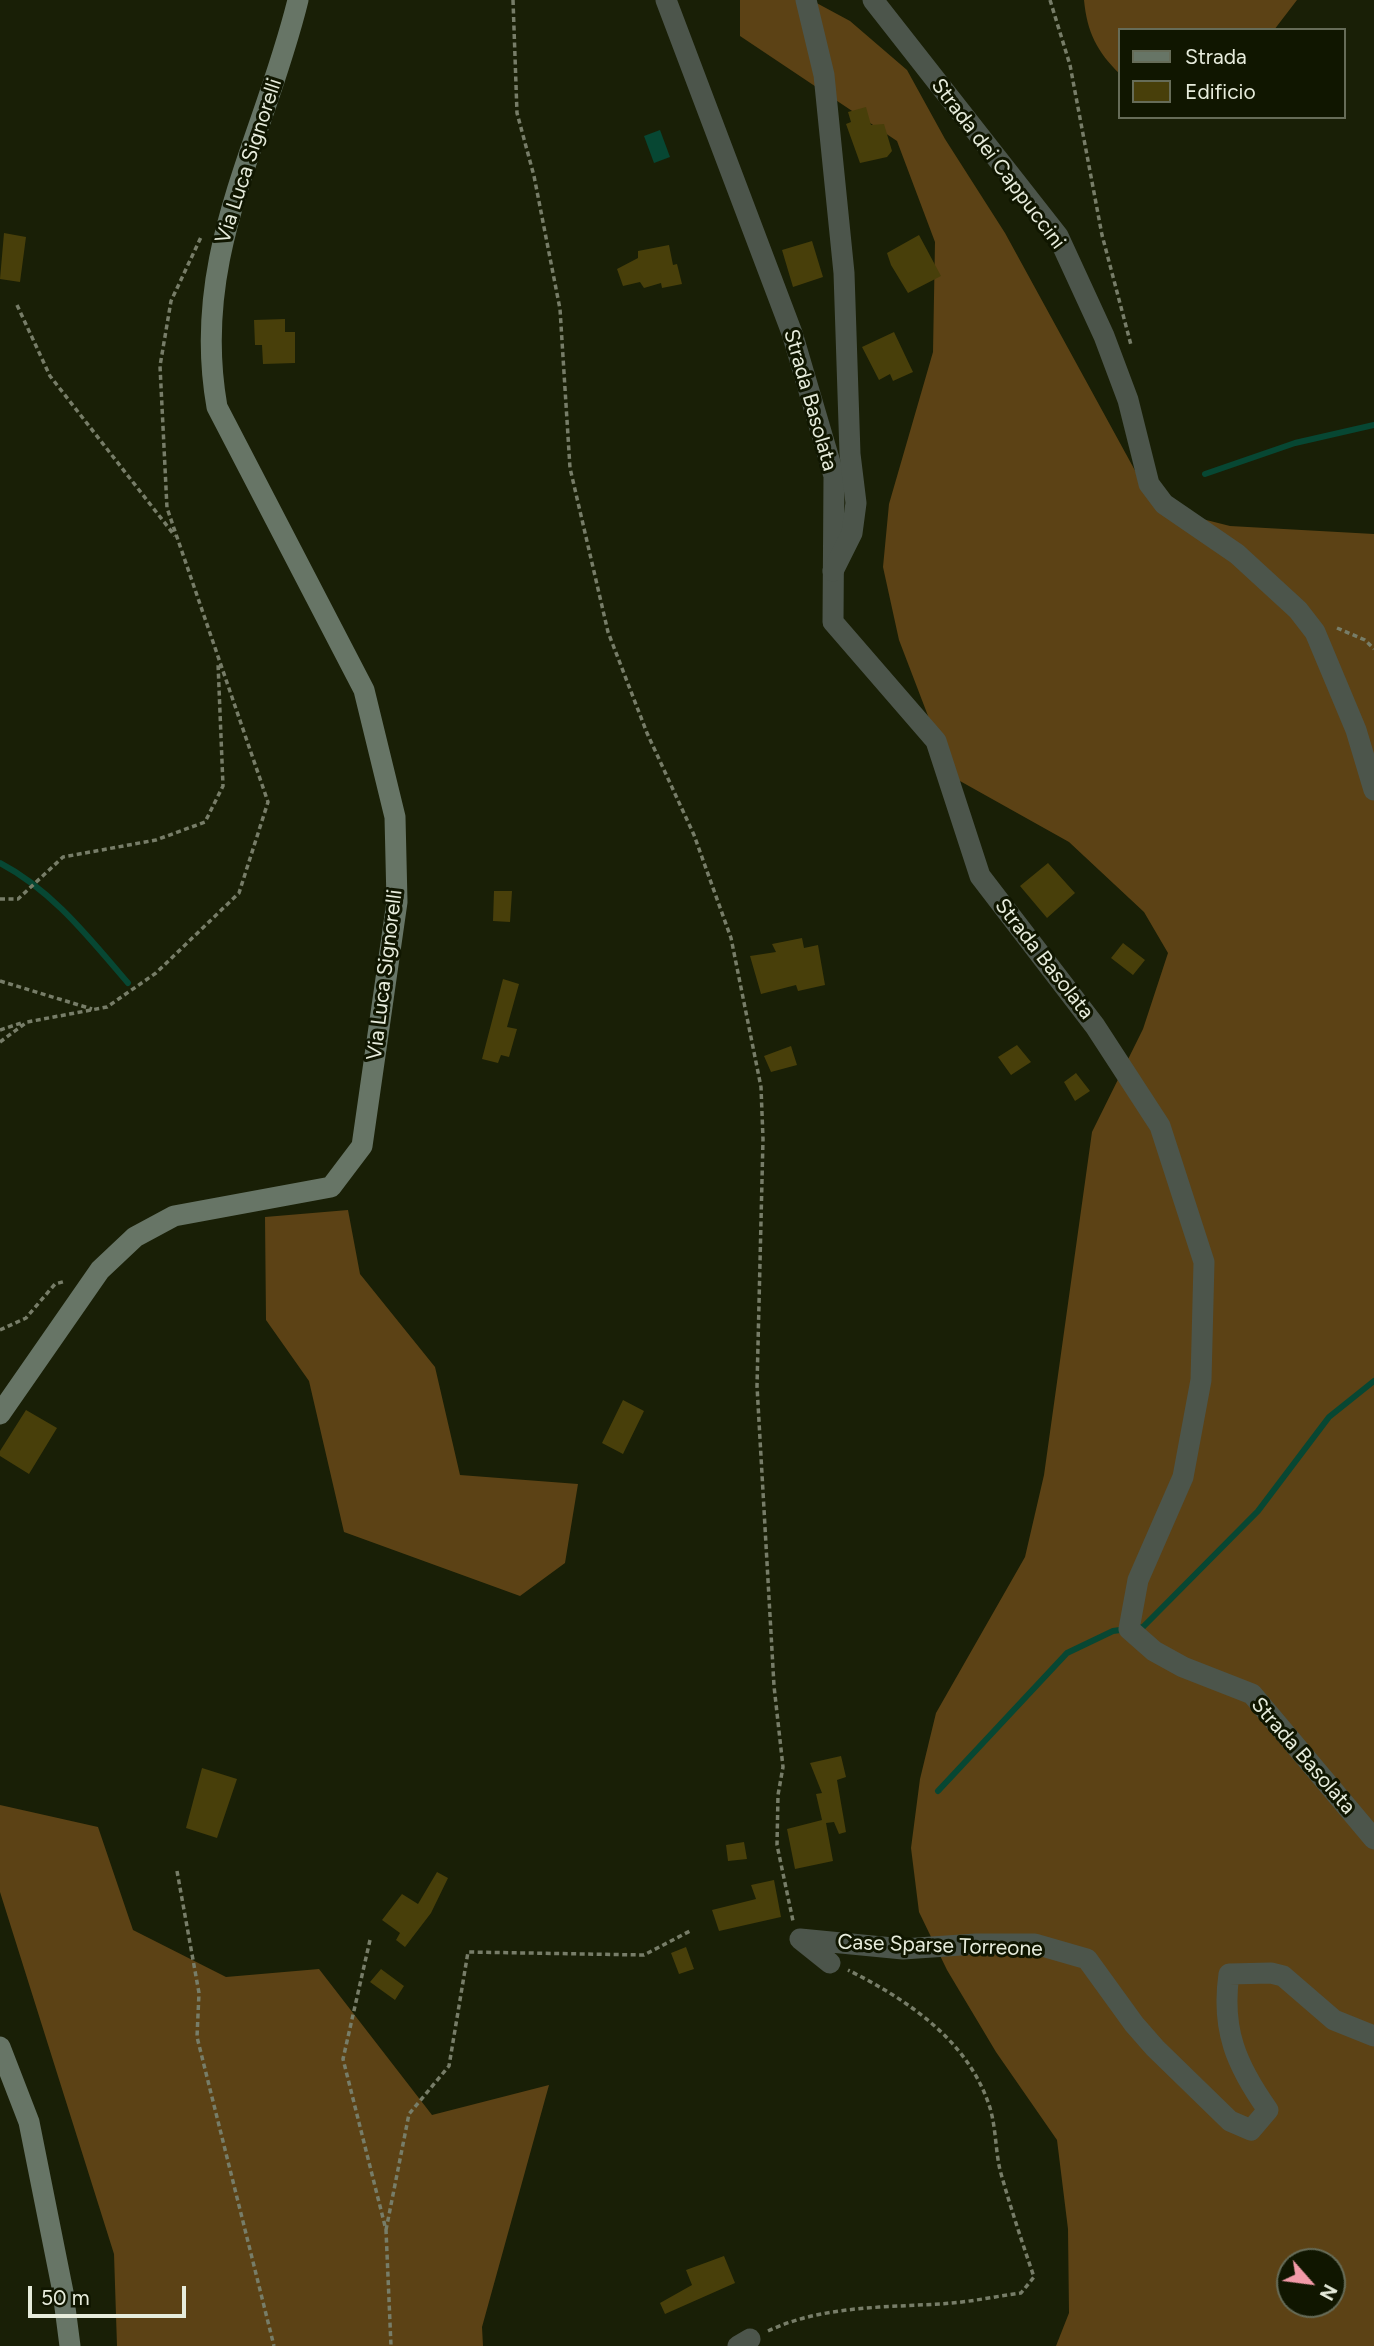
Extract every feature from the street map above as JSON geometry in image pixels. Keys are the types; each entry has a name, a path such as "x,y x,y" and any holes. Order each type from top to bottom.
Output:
{"main road":[{"name":"Via Luca Signorelli","path":"0,1413 100,1270 135,1237 174,1216 331,1187 362,1146 397,902 395,817 364,690 217,407 209,365 211,302 225,225 287,43 298,0"},
{"path":"0,2047 29,2122 63,2292 70,2346"}],"street":[{"name":"Strada Basolata","path":"666,0 792,334 834,476 833,622 936,741 980,876 1096,1026 1160,1126 1204,1262 1201,1381 1182,1477 1139,1580 1129,1629 1154,1651 1183,1667 1252,1694 1374,1839"},
{"path":"806,0 824,75 844,273 850,454 856,503 852,533 833,570"},
{"name":"Strada dei Cappuccini","path":"873,0 1058,236 1104,337 1128,400 1149,484 1164,504 1237,554 1298,610 1315,632 1356,730 1374,790"},
{"name":"Case Sparse Torreone","path":"800,1939 830,1963"},
{"name":"Case Sparse Torreone","path":"800,1939 903,1949 976,1944 1035,1944 1087,1958 1134,2024 1156,2048 1230,2121 1251,2130 1268,2110 1232,2048 1225,2004 1229,1974 1271,1973 1283,1976 1334,2020 1374,2036"}],"path":[{"path":"513,0 517,113 534,176 560,309 570,468 608,632 647,733 694,835 731,938 761,1087 763,1139 757,1386 774,1686 783,1767 778,1795 777,1845 790,1914 800,1939"},
{"path":"1050,0 1070,65 1102,235 1132,347"},
{"path":"0,1030 27,1022 107,1007 156,973 239,893 268,802 167,508 160,366 171,301 206,226"},
{"path":"17,305 50,376 178,540"},
{"path":"0,900 18,900 63,858 156,840 205,822 223,786 218,658"},
{"path":"0,981 94,1010"},
{"path":"0,1042 27,1022"},
{"path":"0,1330 26,1318 55,1284 100,1270"},
{"path":"177,1871 199,1993 197,2037 274,2346"},
{"path":"386,2230 409,2115 449,2066 468,1952 644,1955 690,1931"},
{"path":"370,1940 343,2059 386,2230 391,2346"},
{"path":"744,2343 791,2320 874,2307 953,2303 1021,2293 1034,2277 1000,2168 989,2103 970,2066 949,2039 913,2007 850,1970 830,1963"}],"shaded area":[{"path":"740,0 811,0 850,21 907,70 945,139 1005,233 1155,507 1230,526 1374,534 1374,2346 1056,2346 1069,2313 1068,2229 1057,2140 996,2052 947,1970 919,1912 911,1848 920,1779 936,1713 1025,1557 1044,1475 1092,1132 1143,1029 1168,953 1144,912 1069,842 951,776 899,640 883,567 889,504 933,352 935,242 897,141 740,36"},
{"path":"1084,0 1297,0 1276,28 1118,28 1118,72 1094,41"},
{"path":"660,130 670,157 654,163 644,136"},
{"path":"348,1210 360,1274 435,1367 460,1475 578,1484 565,1563 520,1596 344,1532 309,1381 266,1320 265,1217"},
{"path":"0,1805 98,1827 133,1930 226,1977 319,1969 432,2115 549,2085 482,2327 483,2346 117,2346 114,2254 0,1892"}],"building":[{"path":"866,107 871,125 884,124 892,151 887,157 860,163 846,124 851,122 848,112"},
{"path":"4,233 26,237 20,282 0,279"},
{"path":"919,235 941,276 908,293 887,253"},
{"path":"812,241 823,277 793,287 782,250"},
{"path":"669,245 673,265 677,264 682,284 662,288 661,283 644,288 640,282 623,286 617,269 638,258 638,251"},
{"path":"285,319 285,332 295,332 295,363 263,364 262,345 255,345 254,320"},
{"path":"894,332 913,372 893,381 890,374 879,380 862,347"},
{"path":"1048,863 1075,893 1047,918 1020,886"},
{"path":"494,891 512,891 510,922 493,921"},
{"path":"802,938 804,948 818,945 825,985 798,991 796,985 761,994 750,956 776,952 772,944"},
{"path":"1123,943 1145,960 1133,975 1111,958"},
{"path":"503,979 519,984 507,1027 517,1029 509,1057 501,1055 498,1063 482,1059"},
{"path":"1017,1045 1031,1062 1011,1075 998,1057"},
{"path":"791,1046 797,1065 771,1072 764,1056"},
{"path":"1076,1073 1090,1091 1075,1101 1064,1082"},
{"path":"623,1400 644,1411 623,1454 602,1443"},
{"path":"26,1410 57,1428 29,1474 0,1456 0,1451"},
{"path":"841,1756 846,1777 837,1780 846,1832 839,1834 834,1822 826,1823 833,1861 795,1869 787,1829 822,1820 816,1794 822,1793 810,1763"},
{"path":"202,1768 237,1779 217,1838 186,1828"},
{"path":"744,1842 747,1859 728,1861 726,1845"},
{"path":"437,1872 448,1878 431,1913 405,1947 396,1940 400,1933 382,1920 402,1894 418,1904"},
{"path":"774,1880 781,1917 719,1931 712,1910 756,1899 751,1885"},
{"path":"686,1947 694,1969 679,1974 671,1953"},
{"path":"381,1969 404,1986 395,2000 370,1982"},
{"path":"724,2256 735,2283 665,2314 660,2303 692,2285 686,2270"}],"waterway":[{"path":"1205,474 1295,443 1374,425"},
{"path":"0,863 19,874 53,901 128,983"},
{"path":"1137,1628 1143,1627 1258,1511 1329,1417 1374,1381"},
{"path":"938,1791 1067,1653 1113,1631 1127,1629"}]}
